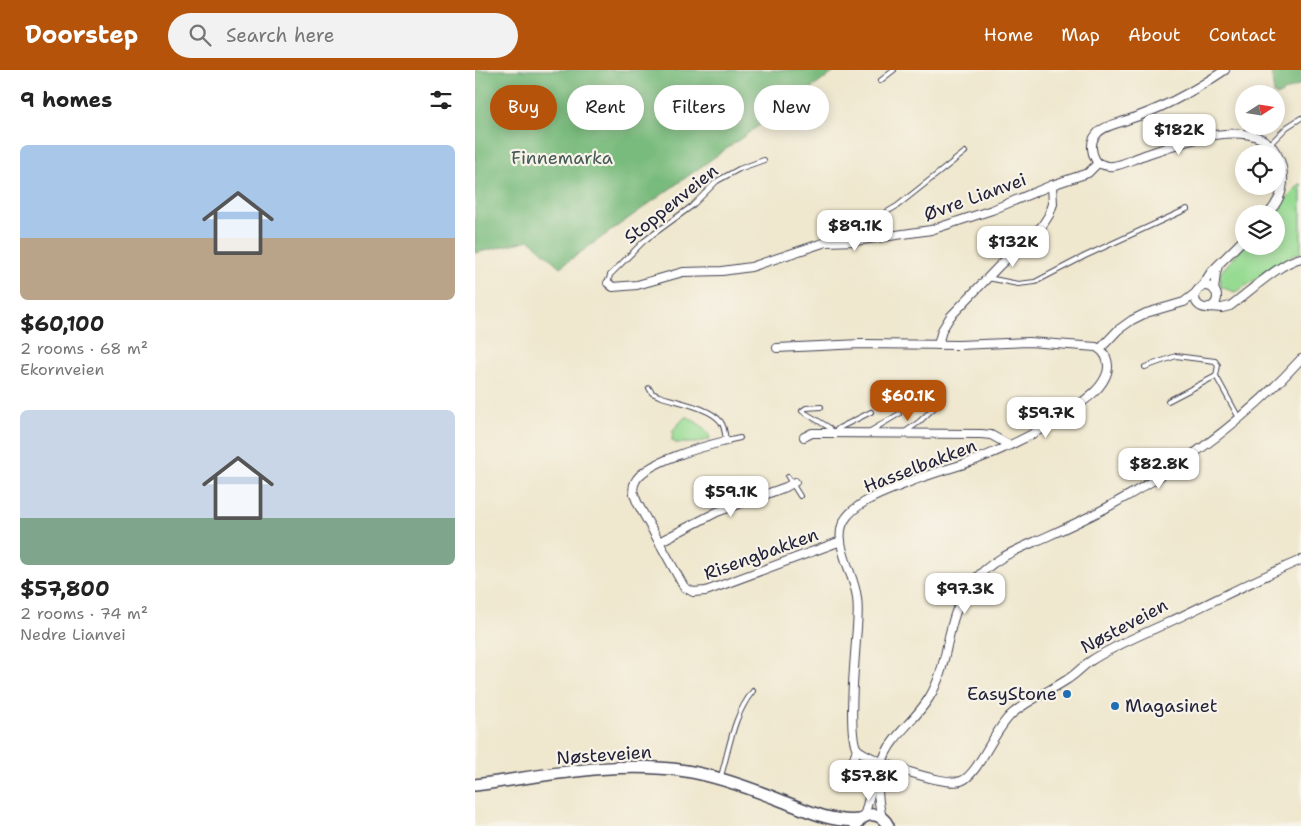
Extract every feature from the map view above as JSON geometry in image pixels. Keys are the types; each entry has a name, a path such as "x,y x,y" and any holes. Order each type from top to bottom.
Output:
{"main road":[{"name":"Nøsteveien","path":"475,785 624,768 666,769 720,779 782,800 818,816 860,821 873,814 888,823"},
{"name":"Nøsteveien","path":"818,816 823,822 831,826"}],"street":[{"path":"1225,70 1169,103 1098,132 1094,138 1092,148 1094,157 1098,163 1113,166 1179,144 1226,134 1248,134 1270,144 1280,159 1283,179 1281,194 1275,205"},
{"name":"Øvre Lianvei","path":"608,283 613,287 625,287 683,272 722,271 751,267 826,242 931,230 992,210 1052,184 1088,173 1098,163"},
{"path":"938,345 942,330 950,317 1000,265 1042,226 1053,204 1052,184"},
{"path":"1200,305 1196,299 1206,278 1235,248"},
{"path":"1184,302 1226,308 1293,260 1301,258"},
{"path":"1209,307 1215,303 1215,273 1218,266"},
{"path":"777,348 861,344 938,345 1037,342 1090,346 1100,349 1117,330 1132,320 1146,313 1184,302 1199,290 1208,286 1225,300 1236,302"},
{"name":"Hasselbakken","path":"841,541 841,527 846,519 863,504 904,484 988,455 1037,432 1065,415 1097,390 1105,379 1108,367 1107,360 1100,349"},
{"path":"888,823 879,806 878,776 882,762 887,750 923,707 932,692 943,664 951,624 958,605 973,582 986,568 1003,556 1086,518 1132,493 1196,452 1259,401 1301,359"},
{"path":"804,437 812,433 986,434 1009,445"},
{"name":"Risengbakken","path":"725,441 676,456 646,471 637,478 633,486 635,496 684,587 693,592 699,592 841,541"},
{"path":"659,542 717,512 792,481"},
{"path":"841,541 857,598 853,742 861,753 882,762"},
{"name":"Nøsteveien","path":"882,762 892,767 947,781 957,782 965,779 975,768 997,730 1007,718 1029,702 1070,678 1089,663 1132,640 1301,560"},
{"path":"853,779 853,762 857,749"},
{"path":"860,821 873,783 878,776"}],"lane":[{"path":"880,81 894,70"},
{"path":"1270,144 1301,118"},
{"name":"Øvre Lianvei","path":"826,242 897,206 965,152"},
{"name":"Stoppenveien","path":"608,283 609,275 630,254 692,206 717,181 739,169 764,160"},
{"path":"988,278 1018,284 1035,282 1085,256 1187,209"},
{"path":"1145,367 1176,356 1215,361 1219,367 1217,376 1239,418"},
{"path":"1168,401 1217,376"},
{"path":"649,388 652,393 714,416 724,428 725,441"},
{"path":"903,433 919,422 937,405"},
{"path":"821,407 806,408 802,411 830,428 833,433 835,430 871,412"},
{"path":"866,434 899,414"},
{"name":"Risengbakken","path":"725,441 740,438"},
{"path":"792,481 801,496"},
{"path":"720,779 735,720 745,701 753,691"}],"green space":[{"name":"Finnemarka","path":"475,70 837,70 816,85 754,85 754,129 560,267 530,240 475,253"},
{"path":"1271,70 1301,70 1301,84 1285,92 1285,85 1273,85"},
{"path":"1301,183 1301,252 1235,292 1221,287 1220,273 1236,255 1285,255 1285,205 1281,205"},
{"path":"685,417 702,426 710,439 696,443 675,443 672,440 673,430"}],"place":[{"name":"EasyStone","path":"1067,694"},
{"name":"Magasinet","path":"1115,706"}]}
